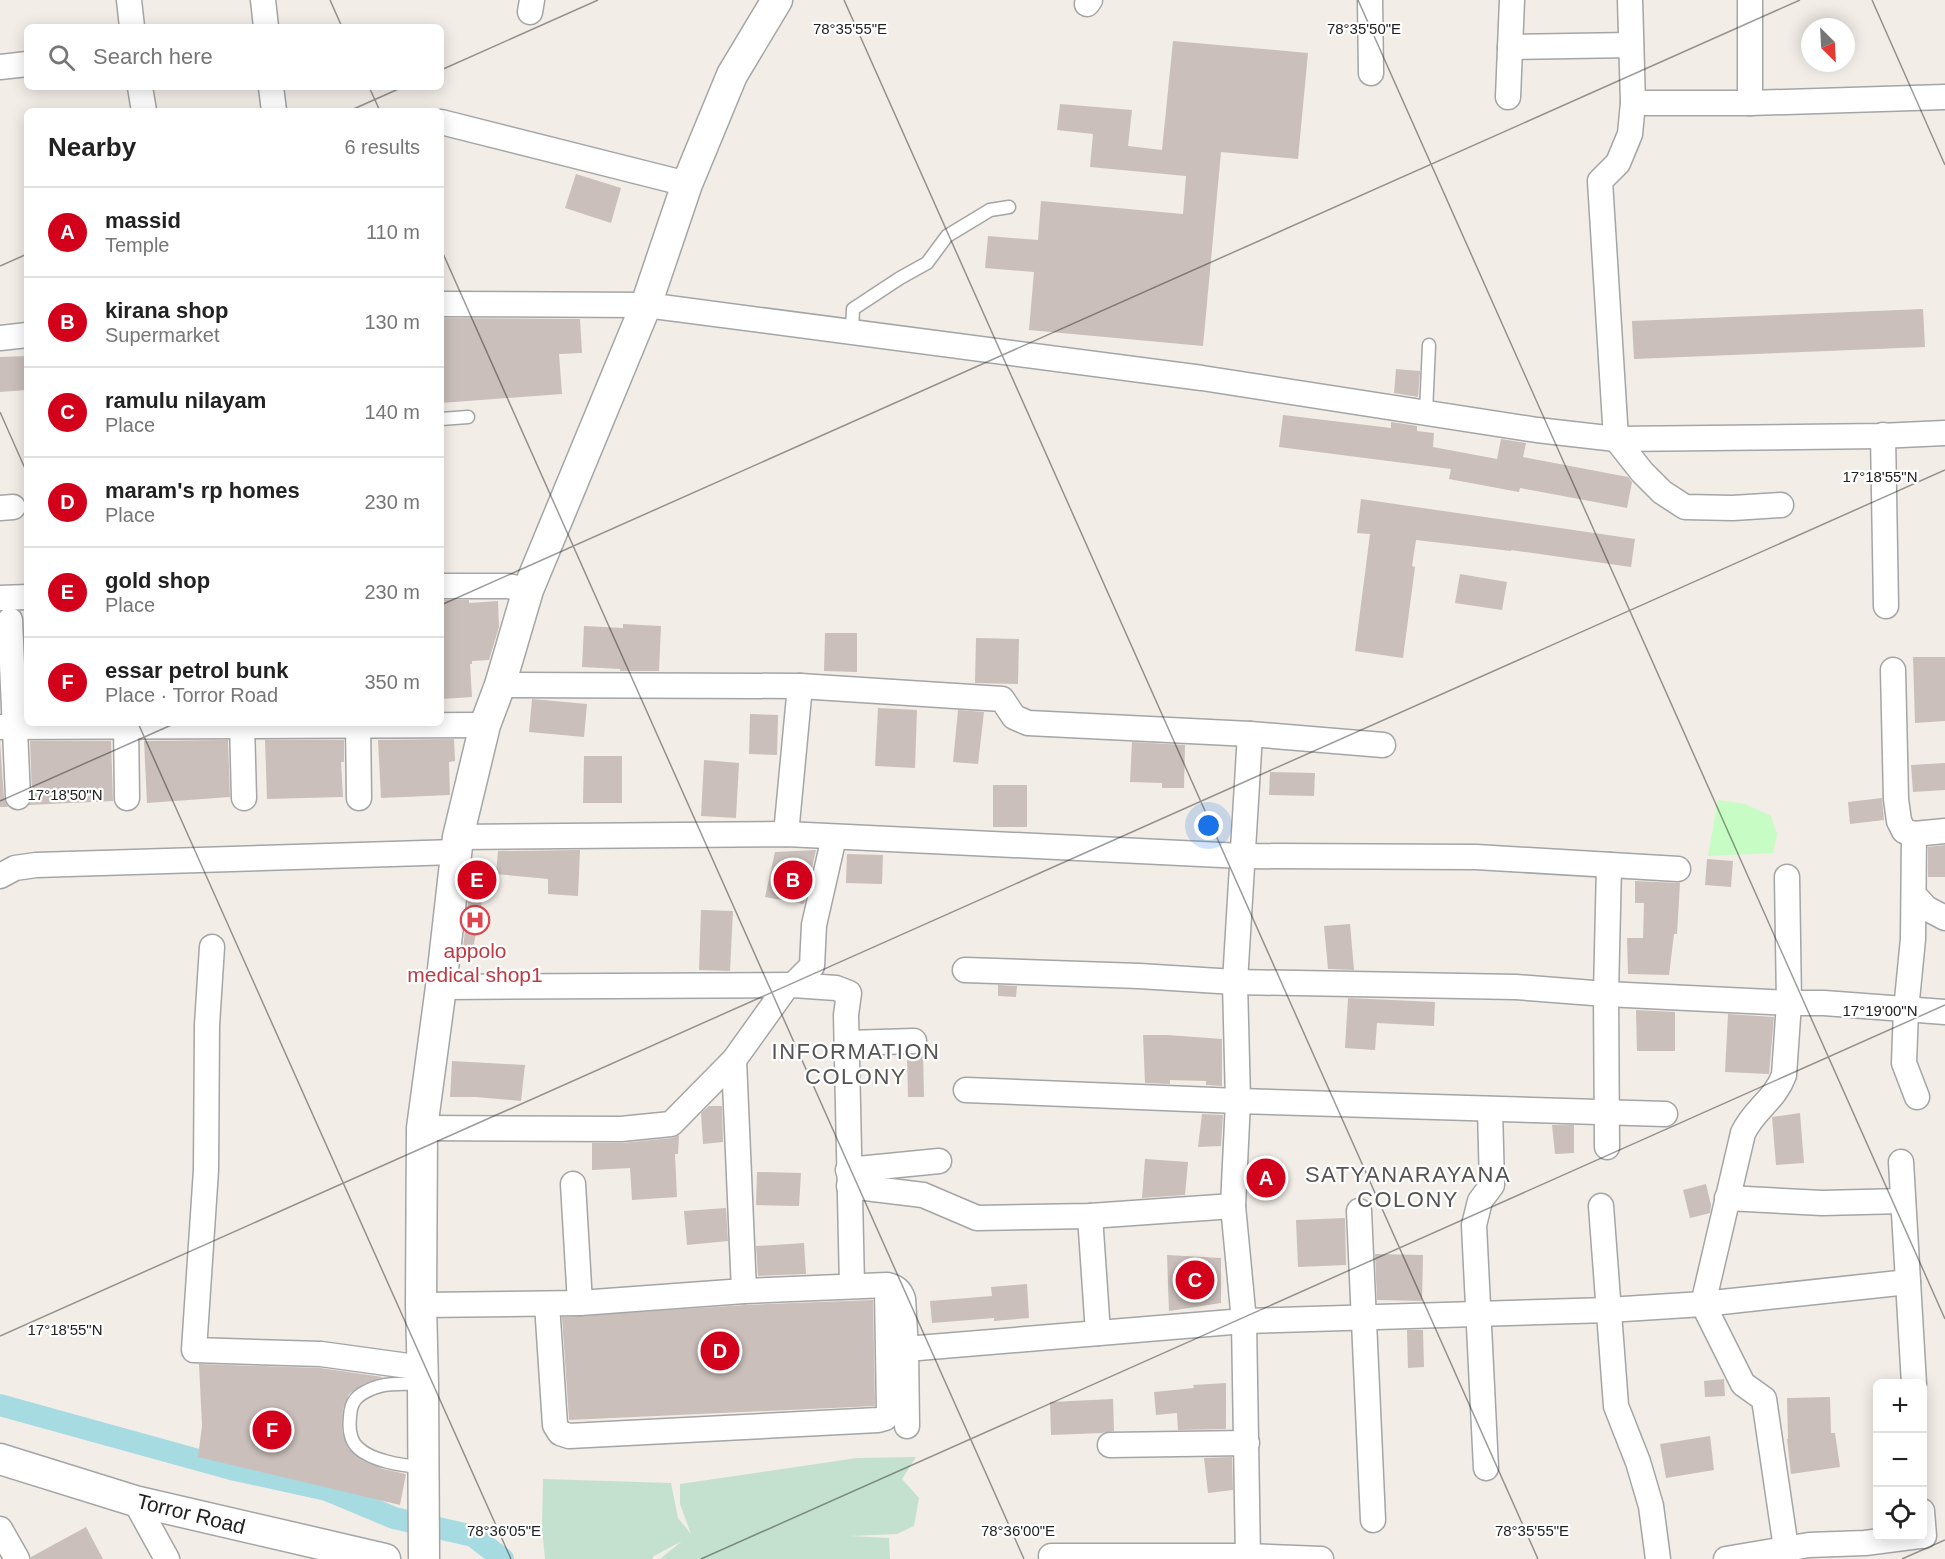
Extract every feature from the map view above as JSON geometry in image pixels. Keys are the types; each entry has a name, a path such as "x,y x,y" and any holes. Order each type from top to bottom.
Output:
{"street":[{"path":"129,0 132,24"},
{"path":"263,0 266,24"},
{"path":"424,1559 421,1305 423,1128 457,845 485,725 500,685 528,590 646,305 687,184 732,75 777,0"},
{"path":"1370,0 1371,73"},
{"path":"1508,98 1512,0"},
{"path":"1629,0 1633,103 1630,135 1618,163 1600,181 1616,439 1642,472 1662,492 1685,507 1781,506"},
{"path":"1750,0 1750,104"},
{"path":"1510,47 1631,45"},
{"path":"0,67 24,64"},
{"path":"140,90 144,108"},
{"path":"271,90 274,108"},
{"path":"1633,103 1750,104 1945,97"},
{"path":"444,124 687,184"},
{"path":"444,304 646,305 1202,378 1537,430 1616,439 1945,433"},
{"path":"0,338 24,335"},
{"path":"1883,435 1886,606"},
{"path":"444,586 508,586 528,590"},
{"path":"18,797 8,727 5,609 24,599"},
{"path":"1893,670 1896,799 1899,821 1904,831 1914,834 1945,831"},
{"path":"500,685 801,686 1002,699 1014,717 1028,723 1250,734 1383,745"},
{"path":"786,834 801,686"},
{"path":"444,724 485,725"},
{"path":"8,727 67,726"},
{"path":"126,726 127,798"},
{"path":"242,726 244,798"},
{"path":"358,726 359,798"},
{"path":"1247,1558 1244,1321 1233,1206 1238,1101 1235,982 1250,734"},
{"path":"0,876 15,868 36,865 457,845 786,834 1242,855 1476,857 1678,868"},
{"path":"1914,834 1913,939 1906,1010 1904,1063 1917,1097"},
{"path":"423,1128 621,1129 671,1124 734,1060 790,986 812,966 814,925 834,837"},
{"path":"1607,1148 1606,994 1610,865"},
{"path":"1786,1548 1764,1399 1743,1384 1703,1304 1743,1133 1754,1114 1774,1095 1784,1075 1789,1003 1787,877"},
{"path":"1914,895 1926,908 1945,918"},
{"path":"212,947 207,1025 206,1170 194,1350 321,1354 423,1376"},
{"path":"965,970 1235,982 1516,987 1606,994 1824,1003 1945,1012"},
{"path":"441,987 790,986 836,988 849,993 846,1016 852,1286"},
{"path":"847,1043 914,1041"},
{"path":"734,1060 744,1291"},
{"path":"966,1090 1238,1101 1665,1113"},
{"path":"1486,1468 1474,1225 1480,1201 1492,1185 1490,1108"},
{"path":"848,1178 939,1161"},
{"path":"1901,1162 1914,1379"},
{"path":"848,1178 923,1195 976,1218 1090,1216 1233,1206"},
{"path":"573,1184 580,1303"},
{"path":"1727,1198 1822,1203 1903,1201"},
{"path":"1600,1206 1616,1406 1652,1506 1658,1559"},
{"path":"1359,1211 1373,1520"},
{"path":"1090,1216 1098,1333"},
{"path":"906,1349 1244,1321 1608,1310 1703,1304 1908,1282"},
{"path":"421,1305 580,1303 744,1291 887,1285 901,1292 903,1299 907,1426"},
{"path":"547,1304 555,1425 560,1433 569,1436 867,1421 885,1418 889,1411 887,1285"},
{"path":"1110,1444 1247,1443"},
{"name":"Torror Road","path":"0,1459 60,1479 188,1515 385,1559"},
{"path":"135,1501 167,1559"},
{"path":"0,1529 17,1559"},
{"path":"1726,1559 1809,1545 1865,1551 1928,1536"},
{"path":"1051,1556 1321,1559"}],"lane":[{"path":"852,332 853,309 927,263 947,236 990,210 1009,207"},
{"path":"1426,412 1429,345"},
{"path":"444,419 468,417"},
{"path":"423,1376 373,1388 361,1394 351,1406 349,1428 354,1444 364,1452 393,1464 424,1467"}],"green space":[{"path":"1718,800 1745,804 1771,816 1777,834 1773,853 1708,856"},
{"path":"916,1457 902,1479 919,1498 914,1526 897,1534 850,1536 889,1538 890,1559 660,1559 682,1541 652,1559 545,1559 542,1528 543,1479 671,1483 678,1518 691,1534 680,1504 680,1484 857,1458"}],"building":[{"path":"1173,41 1308,53 1298,159 1221,152 1203,346 1029,330 1034,272 985,268 988,236 1038,240 1041,201 1183,214 1186,176 1090,167 1093,134 1057,130 1060,104 1132,110 1128,146 1162,150"},
{"path":"576,174 621,188 611,223 565,208"},
{"path":"1923,309 1925,347 1634,359 1632,321"},
{"path":"444,318 580,319 582,353 559,354 562,394 444,403"},
{"path":"24,356 24,390 0,392 0,357"},
{"path":"1396,369 1420,371 1418,397 1394,393"},
{"path":"1283,415 1391,428 1391,422 1417,426 1417,431 1434,433 1433,447 1497,459 1501,439 1526,443 1523,457 1628,477 1632,482 1627,508 1520,488 1519,492 1449,479 1451,469 1279,447"},
{"path":"1361,499 1635,539 1631,567 1511,550 1416,540 1412,566 1415,567 1403,658 1355,651 1370,534 1357,533"},
{"path":"1460,574 1507,582 1502,610 1455,603"},
{"path":"444,600 469,600 469,603 498,601 499,627 489,660 472,661 470,664 472,697 444,699"},
{"path":"623,624 661,626 659,671 620,671 620,669 582,667 584,626 623,628"},
{"path":"825,633 857,633 857,672 824,671"},
{"path":"976,638 1019,639 1018,684 975,683"},
{"path":"1913,657 1945,657 1945,721 1915,723"},
{"path":"532,699 587,704 584,737 529,732"},
{"path":"878,708 917,710 915,768 875,766"},
{"path":"958,710 984,712 978,764 953,762"},
{"path":"750,714 778,715 777,755 749,754"},
{"path":"454,739 455,761 449,762 450,795 381,798 378,740"},
{"path":"228,740 230,797 147,803 144,741"},
{"path":"265,740 344,740 344,762 341,762 343,797 267,799"},
{"path":"0,741 4,798 8,807 0,807"},
{"path":"30,741 111,741 113,801 29,805 32,796"},
{"path":"1132,742 1185,745 1184,788 1162,788 1162,783 1130,782"},
{"path":"584,756 622,756 622,803 583,803"},
{"path":"704,760 739,763 736,818 701,816"},
{"path":"1945,763 1945,790 1913,792 1911,765"},
{"path":"1270,772 1315,773 1314,796 1269,795"},
{"path":"993,785 1027,785 1027,827 993,827"},
{"path":"1882,798 1884,820 1850,824 1848,802"},
{"path":"1945,845 1945,877 1928,877 1928,847"},
{"path":"580,850 578,896 548,894 548,879 496,874 498,851"},
{"path":"816,850 804,904 765,897 775,852"},
{"path":"847,854 883,855 882,884 846,883"},
{"path":"1707,859 1733,861 1731,887 1705,885"},
{"path":"472,867 488,869 473,949 463,948"},
{"path":"1635,881 1680,883 1677,934 1674,934 1669,975 1628,974 1627,938 1643,938 1644,903 1635,903"},
{"path":"701,910 733,911 730,971 699,970"},
{"path":"1350,924 1354,970 1328,969 1324,926"},
{"path":"998,985 1017,986 1016,997 998,996"},
{"path":"1348,998 1435,1002 1434,1026 1377,1023 1375,1050 1345,1048"},
{"path":"1636,1010 1675,1012 1675,1051 1637,1051"},
{"path":"1728,1014 1774,1017 1769,1074 1725,1072"},
{"path":"1143,1035 1222,1039 1222,1086 1206,1085 1206,1081 1170,1080 1170,1084 1145,1083"},
{"path":"923,1051 924,1097 908,1097 907,1055 915,1055"},
{"path":"452,1061 525,1065 521,1101 450,1097"},
{"path":"709,1106 722,1106 723,1142 703,1144 701,1113"},
{"path":"1800,1113 1804,1163 1776,1165 1772,1117"},
{"path":"1202,1114 1223,1115 1221,1146 1198,1147"},
{"path":"1552,1125 1574,1125 1574,1153 1555,1154"},
{"path":"679,1135 678,1154 675,1154 677,1197 632,1200 630,1168 592,1170 592,1143 622,1143 672,1138"},
{"path":"1145,1159 1188,1162 1185,1195 1142,1198"},
{"path":"757,1172 801,1173 799,1206 756,1205"},
{"path":"1706,1184 1711,1205 1710,1213 1690,1218 1683,1190"},
{"path":"726,1208 728,1241 687,1245 684,1211"},
{"path":"1345,1218 1346,1265 1298,1267 1296,1220"},
{"path":"804,1243 806,1274 758,1276 756,1246"},
{"path":"1375,1254 1423,1255 1422,1301 1377,1300"},
{"path":"1167,1255 1221,1258 1221,1303 1169,1311"},
{"path":"1027,1284 1029,1318 994,1321 994,1318 932,1323 930,1301 992,1296 991,1287"},
{"path":"873,1300 875,1406 569,1420 562,1317 745,1305"},
{"path":"1407,1330 1423,1330 1424,1367 1408,1368"},
{"path":"199,1364 320,1368 383,1377 363,1384 349,1394 343,1409 342,1431 348,1448 363,1461 383,1469 406,1474 400,1505 198,1457 202,1426"},
{"path":"1724,1379 1725,1396 1705,1397 1704,1381"},
{"path":"1226,1383 1226,1429 1178,1430 1177,1413 1156,1415 1154,1392 1194,1388 1193,1385"},
{"path":"1830,1397 1831,1433 1835,1433 1840,1467 1791,1474 1787,1439 1787,1398"},
{"path":"1113,1399 1114,1431 1051,1435 1050,1402"},
{"path":"1710,1436 1714,1470 1666,1478 1660,1444"},
{"path":"1232,1457 1233,1490 1208,1493 1204,1458"},
{"path":"86,1527 103,1559 31,1559 31,1557"}],"waterway":[{"path":"0,1405 231,1469 327,1490 394,1518 473,1536 503,1559"}],"place":[{"name":"gold shop","path":"477,880"},
{"name":"kirana shop","path":"793,880"},
{"name":"appolo medical shop1","path":"475,920"},
{"name":"massid","path":"1266,1178"},
{"name":"ramulu nilayam","path":"1195,1280"},
{"name":"maram's rp homes","path":"720,1351"},
{"name":"essar petrol bunk","path":"272,1430"}],"district":[{"name":"INFORMATION COLONY","path":"856,1064"},
{"name":"SATYANARAYANA COLONY","path":"1408,1186"}]}
